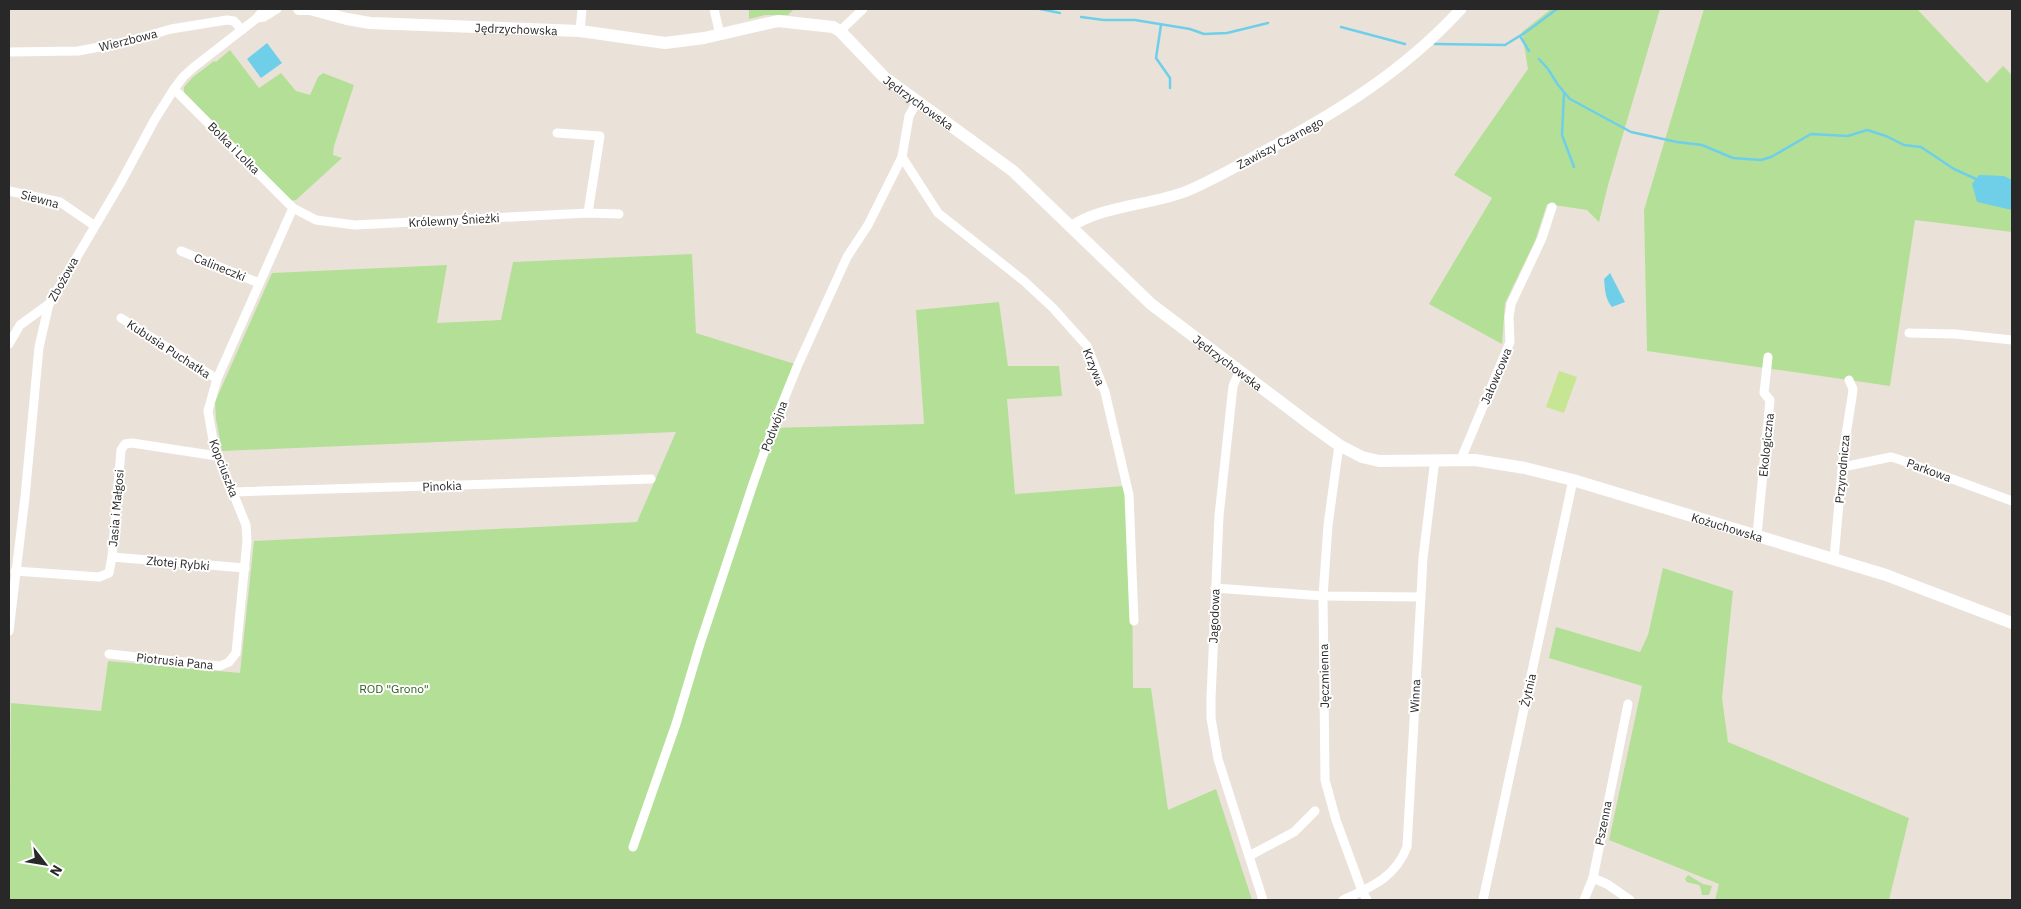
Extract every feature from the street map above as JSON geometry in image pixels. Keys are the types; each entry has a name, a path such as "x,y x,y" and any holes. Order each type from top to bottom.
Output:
{"main road":[{"name":"Jędrzychowska","path":"299,9 310,9 370,23 580,31 654,42 679,42 720,35 778,21 826,25 840,30 884,77 1013,171 1139,294 1240,372 1340,445 1362,457 1379,461 1435,459"},
{"name":"Kożuchowska","path":"1435,459 1461,459 1508,465 1573,480 1834,559 1934,592 2012,623"}],"street":[{"name":"Zbożowa","path":"9,631 25,497 39,347 49,304 174,89 194,67 257,18 264,9"},
{"name":"Zbożowa","path":"257,18 264,17 277,9"},
{"path":"580,31 582,9"},
{"path":"714,9 720,35"},
{"path":"840,30 863,9"},
{"name":"Zawiszy Czarnego","path":"1071,227 1089,217 1161,199 1198,186 1329,116 1369,90 1419,51 1461,9"},
{"name":"Wierzbowa","path":"9,52 78,51 126,42 171,29 227,20 234,21 242,30"},
{"name":"Bolka i Lolka","path":"174,89 293,208"},
{"name":"Podwójna","path":"633,847 676,724 723,572 776,419 847,256 868,225 902,157 909,116 917,102"},
{"path":"557,133 600,136 588,213"},
{"name":"Krzywa","path":"902,157 938,213 1024,281 1053,308 1087,346 1105,392 1129,495 1134,621"},
{"name":"Siewna","path":"9,191 60,202 95,226"},
{"name":"Jałowcowa","path":"1461,459 1510,342 1509,317 1511,304 1542,238 1552,207"},
{"name":"Królewny Śnieżki","path":"293,208 316,220 356,225 588,213 619,214"},
{"name":"Kopciuszka","path":"236,653 245,568 246,525 234,492 217,456 208,411 217,379 293,208"},
{"name":"Calineczki","path":"181,251 259,283"},
{"path":"9,344 12,332 24,321 49,304"},
{"name":"Kubusia Puchatka","path":"121,318 217,379"},
{"path":"1909,333 1955,334 2012,340"},
{"name":"Ekologiczna","path":"1756,535 1770,400 1764,393 1768,357"},
{"name":"Jagodowa","path":"1240,372 1233,386 1223,472 1210,698 1212,727 1218,759 1263,900"},
{"name":"Przyrodnicza","path":"1834,559 1844,447 1853,389 1849,380"},
{"name":"Jasia i Małgosi","path":"16,571 99,577 109,573 122,446 128,442 217,456"},
{"name":"Jęczmienna","path":"1340,445 1328,525 1323,596 1325,780 1336,820 1367,900"},
{"name":"Parkowa","path":"1843,466 1890,457 2012,501"},
{"name":"Winna","path":"1343,900 1378,882 1395,869 1402,860 1407,847 1425,540 1435,459"},
{"name":"Pinokia","path":"234,492 651,479"},
{"name":"Żytnia","path":"1483,900 1573,480"},
{"name":"Złotej Rybki","path":"112,557 245,568"},
{"path":"1215,588 1323,596 1421,597"},
{"name":"Piotrusia Pana","path":"109,654 220,666 230,662 236,653"},
{"name":"Pszenna","path":"1584,900 1593,878 1618,745 1628,704"},
{"path":"1249,856 1272,846 1294,832 1315,811"},
{"path":"1593,878 1607,884 1630,900"}],"green space":[{"path":"749,9 794,9 788,15 765,15 749,19"},
{"path":"1551,9 1660,9 1608,185 1599,222 1587,210 1547,204 1535,241 1505,303 1502,344 1429,304 1492,198 1454,175 1528,69 1522,32"},
{"path":"1704,9 1917,9 1987,83 2003,66 2012,75 2012,232 1915,220 1890,386 1647,351 1644,210"},
{"path":"230,50 259,88 281,73 296,91 310,95 318,77 323,73 354,85 334,146 333,155 342,158 296,200 290,201 184,92 184,87 193,77"},
{"name":"ROD \"Grono\"","path":"692,254 696,333 795,364 769,428 924,424 916,310 999,302 1008,366 1059,366 1062,396 1007,399 1015,494 1124,486 1132,569 1133,688 1151,688 1168,810 1216,789 1252,900 9,900 11,703 101,711 108,661 240,673 254,541 637,522 676,432 222,451 215,402 272,273 447,265 437,323 501,320 513,262"},
{"path":"1559,371 1577,377 1564,413 1546,407"},
{"path":"1663,568 1733,591 1722,698 1728,742 1909,818 1889,900 1715,900 1719,884 1609,840 1642,686 1549,658 1556,627 1640,652 1648,635"},
{"path":"1688,875 1703,884 1712,886 1709,895 1702,895 1700,886 1687,882 1685,879"}],"water":[{"path":"267,43 282,63 261,78 247,59"},
{"path":"1979,175 2004,176 2012,180 2012,210 1977,202 1972,184"},
{"path":"1610,273 1625,302 1612,307 1605,291 1604,279"}],"waterway":[{"path":"1040,9 1060,13"},
{"path":"1435,44 1505,45 1557,9"},
{"path":"1081,17 1104,20 1135,20 1190,29 1204,34 1227,33 1268,23"},
{"path":"1161,25 1156,58 1170,78 1170,88"},
{"path":"1341,27 1405,44"},
{"path":"1520,36 1529,51"},
{"path":"1539,59 1570,99 1631,132 1677,142 1702,145 1733,158 1761,160 1771,157 1811,134 1848,136 1867,130 1886,136 1904,145 1921,147 1954,169 1976,179"},
{"path":"1564,93 1562,135 1574,167"}]}
